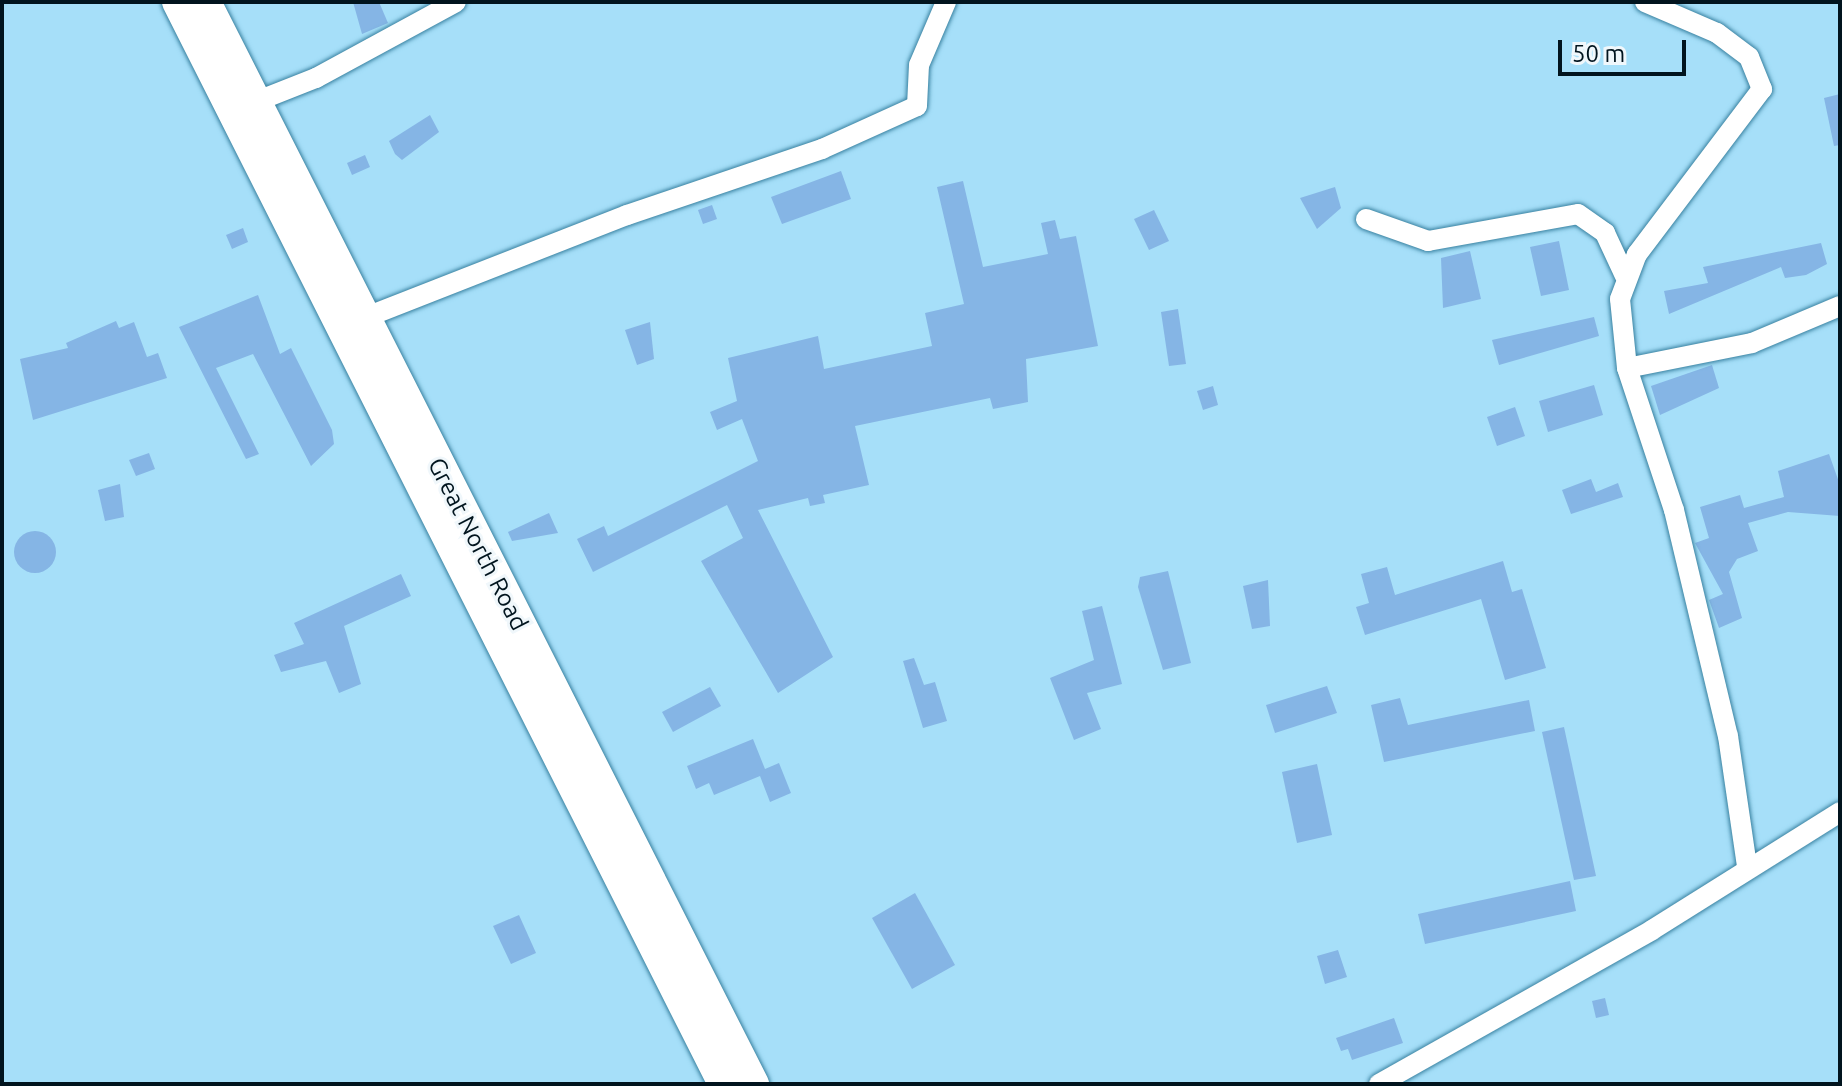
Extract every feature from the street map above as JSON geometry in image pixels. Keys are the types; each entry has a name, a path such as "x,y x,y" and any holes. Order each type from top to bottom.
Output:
{"main road":[{"name":"Great North Road","path":"177,2 723,1084"},
{"name":"Great North Road","path":"206,2 754,1084"}],"street":[{"path":"255,102 316,78 456,2"},
{"path":"364,318 627,215 822,149 917,106 919,65 946,2"},
{"path":"1625,276 1762,89 1749,57 1717,33 1645,2"},
{"path":"1366,219 1428,241 1578,214 1605,233 1625,276 1627,368 1674,510 1743,807 1747,867"},
{"path":"1627,368 1752,343 1840,306"},
{"path":"1379,1084 1652,930 1747,867 1840,812"}],"building":[{"path":"353,2 379,2 388,23 362,34"},
{"path":"1840,94 1840,145 1834,146 1824,98"},
{"path":"430,115 439,132 402,160 389,141"},
{"path":"365,155 370,167 352,175 347,163"},
{"path":"841,171 851,199 782,224 771,197"},
{"path":"963,181 983,267 1048,254 1041,223 1055,220 1060,239 1076,236 1098,346 1026,359 1028,402 993,409 990,398 855,426 869,485 823,495 825,503 810,506 808,498 758,510 833,657 778,693 701,561 743,538 727,505 593,572 577,539 604,526 608,536 758,461 742,419 717,430 710,412 737,401 728,358 818,336 824,369 932,346 925,313 964,304 937,187"},
{"path":"1335,187 1341,208 1317,229 1300,198"},
{"path":"712,205 717,219 703,224 698,210"},
{"path":"1154,210 1169,241 1149,250 1134,219"},
{"path":"243,228 248,242 232,249 226,235"},
{"path":"1559,241 1569,290 1541,296 1530,247"},
{"path":"1821,243 1827,264 1806,275 1785,278 1781,267 1669,314 1664,291 1708,283 1703,267"},
{"path":"1470,251 1481,299 1443,308 1441,258"},
{"path":"258,295 280,354 291,348 332,430 334,444 311,466 253,354 216,368 259,454 246,459 179,327"},
{"path":"1178,309 1186,364 1169,366 1161,312"},
{"path":"1594,317 1599,336 1499,365 1492,340"},
{"path":"116,321 119,328 134,322 147,357 158,353 167,378 33,420 20,359 68,348 66,343"},
{"path":"650,322 654,359 637,365 625,330"},
{"path":"1712,365 1719,388 1660,415 1651,386"},
{"path":"1594,385 1603,415 1548,432 1539,401"},
{"path":"1213,386 1218,405 1203,410 1197,391"},
{"path":"1515,407 1525,436 1497,446 1487,417"},
{"path":"149,453 155,469 136,476 129,460"},
{"path":"1829,454 1840,485 1840,516 1788,512 1748,523 1758,551 1737,559 1729,572 1742,618 1719,628 1709,600 1723,594 1695,543 1709,538 1700,507 1740,495 1744,508 1784,497 1778,471"},
{"path":"1591,479 1596,492 1618,483 1623,497 1571,514 1562,490"},
{"path":"120,484 124,517 105,521 98,490"},
{"path":"549,513 558,533 512,541 508,532"},
{"path":"35,531 50,537 56,552 50,567 35,573 20,567 14,552 20,537"},
{"path":"1503,561 1512,592 1522,589 1546,668 1505,680 1481,599 1365,635 1356,607 1369,603 1361,574 1387,567 1395,595"},
{"path":"1168,571 1191,663 1163,670 1138,587 1140,577"},
{"path":"401,574 411,596 344,626 361,684 339,693 326,661 281,672 274,655 304,644 294,623"},
{"path":"1268,580 1270,626 1252,629 1243,586"},
{"path":"1102,606 1122,684 1087,693 1101,729 1074,740 1050,678 1094,660 1082,611"},
{"path":"914,658 924,685 935,682 947,721 923,728 903,661"},
{"path":"1327,686 1337,713 1275,733 1266,705"},
{"path":"710,687 721,706 673,732 662,712"},
{"path":"1400,698 1408,725 1529,700 1535,731 1384,762 1371,705"},
{"path":"1564,727 1596,876 1574,880 1542,732"},
{"path":"753,739 765,769 779,763 791,793 770,802 760,776 714,795 709,783 696,789 687,766"},
{"path":"1317,764 1332,835 1297,843 1282,772"},
{"path":"1570,881 1576,911 1425,944 1418,914"},
{"path":"915,893 955,965 912,989 872,918"},
{"path":"519,915 536,953 511,964 493,926"},
{"path":"1338,950 1347,977 1325,984 1317,956"},
{"path":"1605,998 1609,1015 1596,1018 1592,1001"},
{"path":"1394,1018 1403,1043 1352,1060 1348,1049 1341,1051 1336,1038"}]}
